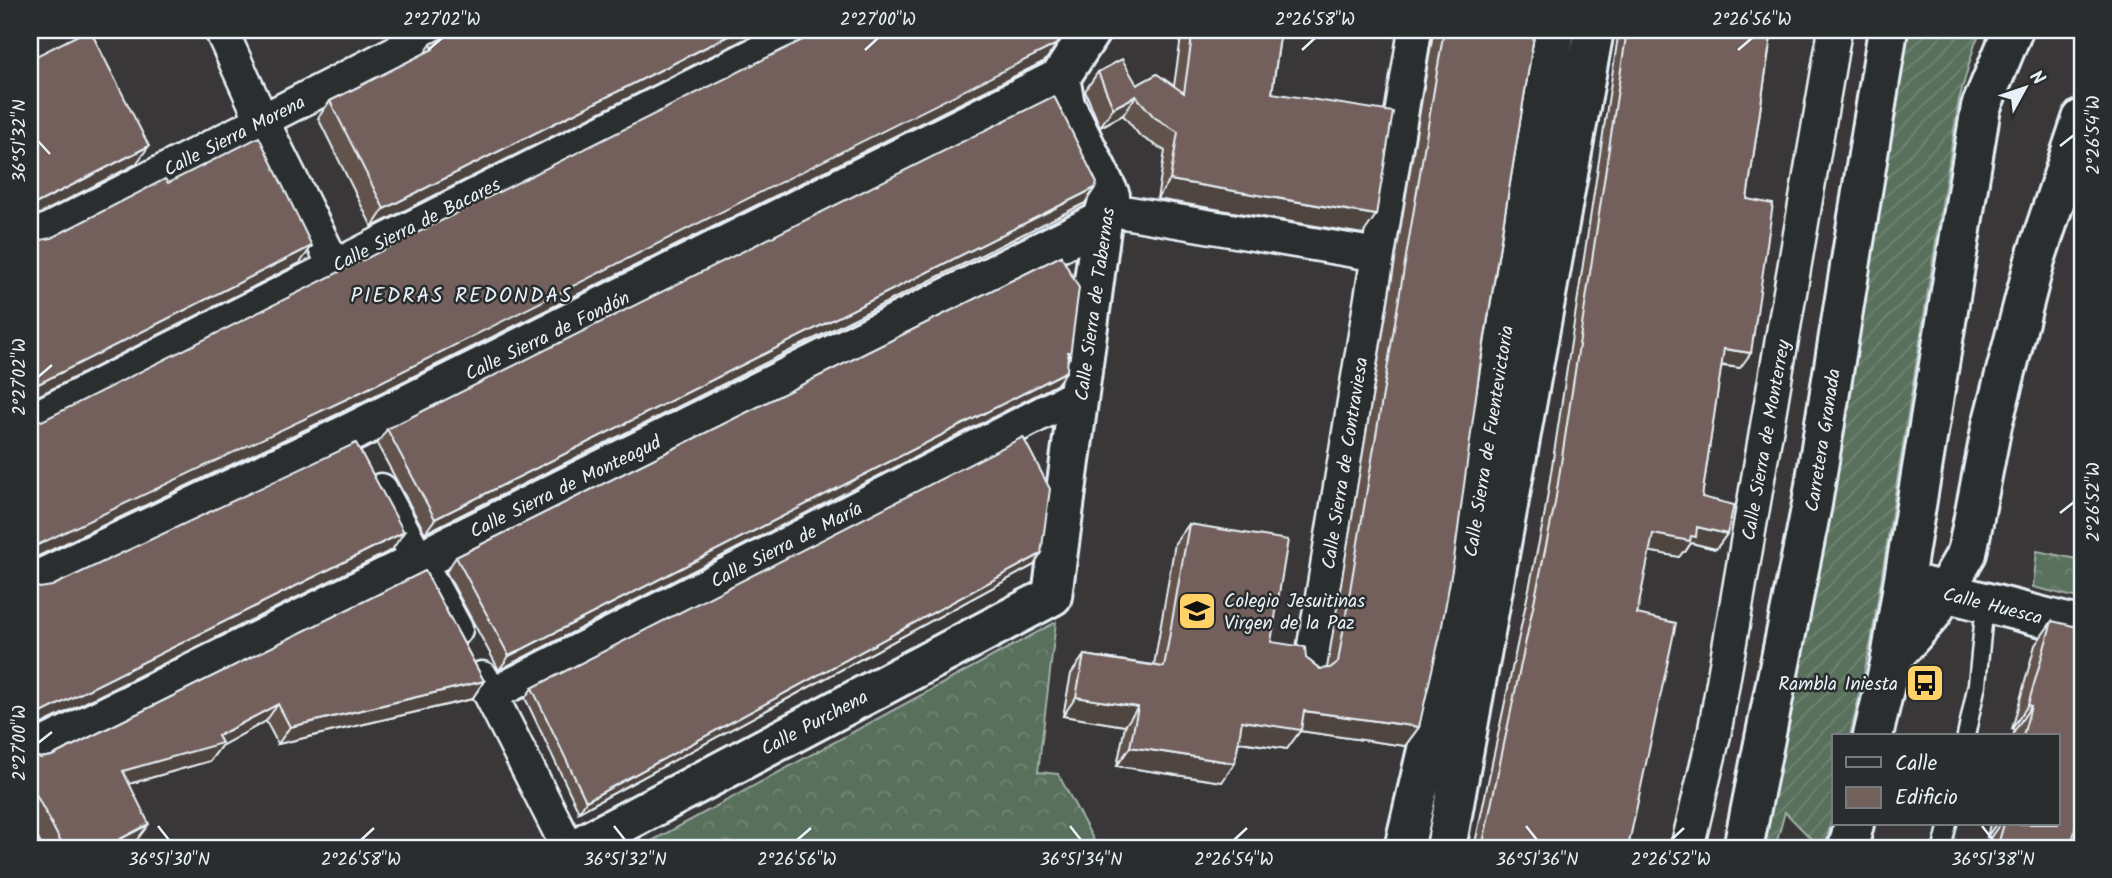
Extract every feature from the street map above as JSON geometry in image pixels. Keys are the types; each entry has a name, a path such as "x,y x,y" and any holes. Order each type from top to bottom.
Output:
{"street":[{"path":"221,30 334,265"},
{"name":"Calle Sierra Morena","path":"30,239 439,30"},
{"name":"Calle Sierra de Bacares","path":"30,420 803,30"},
{"path":"1060,78 1091,30"},
{"name":"Calle Sierra de Contraviesa","path":"1310,670 1415,30"},
{"name":"Calle Sierra de Fuentevictoria","path":"1404,848 1465,588 1555,30"},
{"path":"1446,848 1594,30"},
{"name":"Calle Sierra de Monterrey","path":"1687,848 1714,735 1835,30"},
{"name":"Carretera Granada","path":"1743,848 1812,504 1888,30"},
{"path":"1873,734 1891,659 1982,107 2013,30"},
{"name":"Calle Sierra de Tabernas","path":"1052,596 1104,215 1110,196 1065,105 1060,78"},
{"name":"Calle Sierra de Fondón","path":"30,584 360,452 1060,78"},
{"path":"1891,659 1932,613 1967,553 1995,412 2035,260 2075,164 2082,119"},
{"path":"1104,215 1378,255"},
{"name":"Calle Sierra de Monteagud","path":"30,754 1104,215"},
{"name":"Calle Sierra de María","path":"491,695 1081,393"},
{"path":"360,452 491,695 568,848"},
{"name":"Calle Huesca","path":"1903,582 2082,627"},
{"name":"Calle Purchena","path":"576,848 1052,596"},
{"path":"1848,848 1854,826"}],"lane":[{"path":"1966,734 1978,684 1985,604"},
{"path":"1942,848 1948,826"}],"green space":[{"path":"1907,30 1982,30 1975,43 1959,100 1871,642 1850,734 1832,734 1832,817 1825,848 1820,848 1785,812 1775,848 1765,848"},
{"path":"2037,551 2082,560 2082,599 2033,587"},
{"path":"1056,622 1038,772 1058,774 1098,848 639,848"}],"building":[{"path":"88,30 149,146 33,205 30,212 30,59"},
{"path":"458,30 740,30 384,209 330,101 433,49 431,44"},
{"path":"822,30 1053,30 1059,41 353,396 30,549 30,415 42,421"},
{"path":"1193,30 1281,30 1272,93 1393,112 1376,215 1170,180 1178,132 1154,117 1136,96 1113,108 1098,72 1122,59 1137,85 1157,74 1184,93"},
{"path":"1444,30 1535,30 1480,367 1454,559 1419,727 1304,711 1301,730 1242,721 1235,763 1130,747 1138,707 1076,697 1084,655 1164,667 1189,524 1288,540 1271,642 1305,647 1306,658 1320,669 1330,668 1338,662"},
{"path":"1627,30 1772,30 1747,199 1773,204 1751,353 1724,349 1702,497 1734,505 1727,534 1697,527 1696,537 1691,536 1690,541 1653,534 1637,614 1676,623 1628,848 1482,848 1555,503"},
{"path":"1054,96 1097,183 1095,188 435,519 387,429"},
{"path":"259,137 312,246 30,390 30,232 41,240 51,238 165,179 168,183"},
{"path":"1061,256 1079,288 1067,371 509,656 456,557"},
{"path":"1023,437 1050,489 1041,554 586,801 532,688"},
{"path":"356,443 404,532 30,719 30,584 40,588 52,586"},
{"path":"425,571 484,681 290,727 278,704 218,736 222,743 123,771 149,824 103,848 64,848 30,783 30,754 40,758 52,756"},
{"path":"2052,621 2082,628 2082,797 2071,848 1997,848 2003,826 2060,826 2060,734 2024,734 2031,706 2028,705"}],"place":[{"name":"Colegio Jesuitinas Virgen de la Paz","path":"1197,611"},
{"name":"Rambla Iniesta","path":"1925,683"}],"district":[{"name":"PIEDRAS REDONDAS","path":"462,295"}]}
